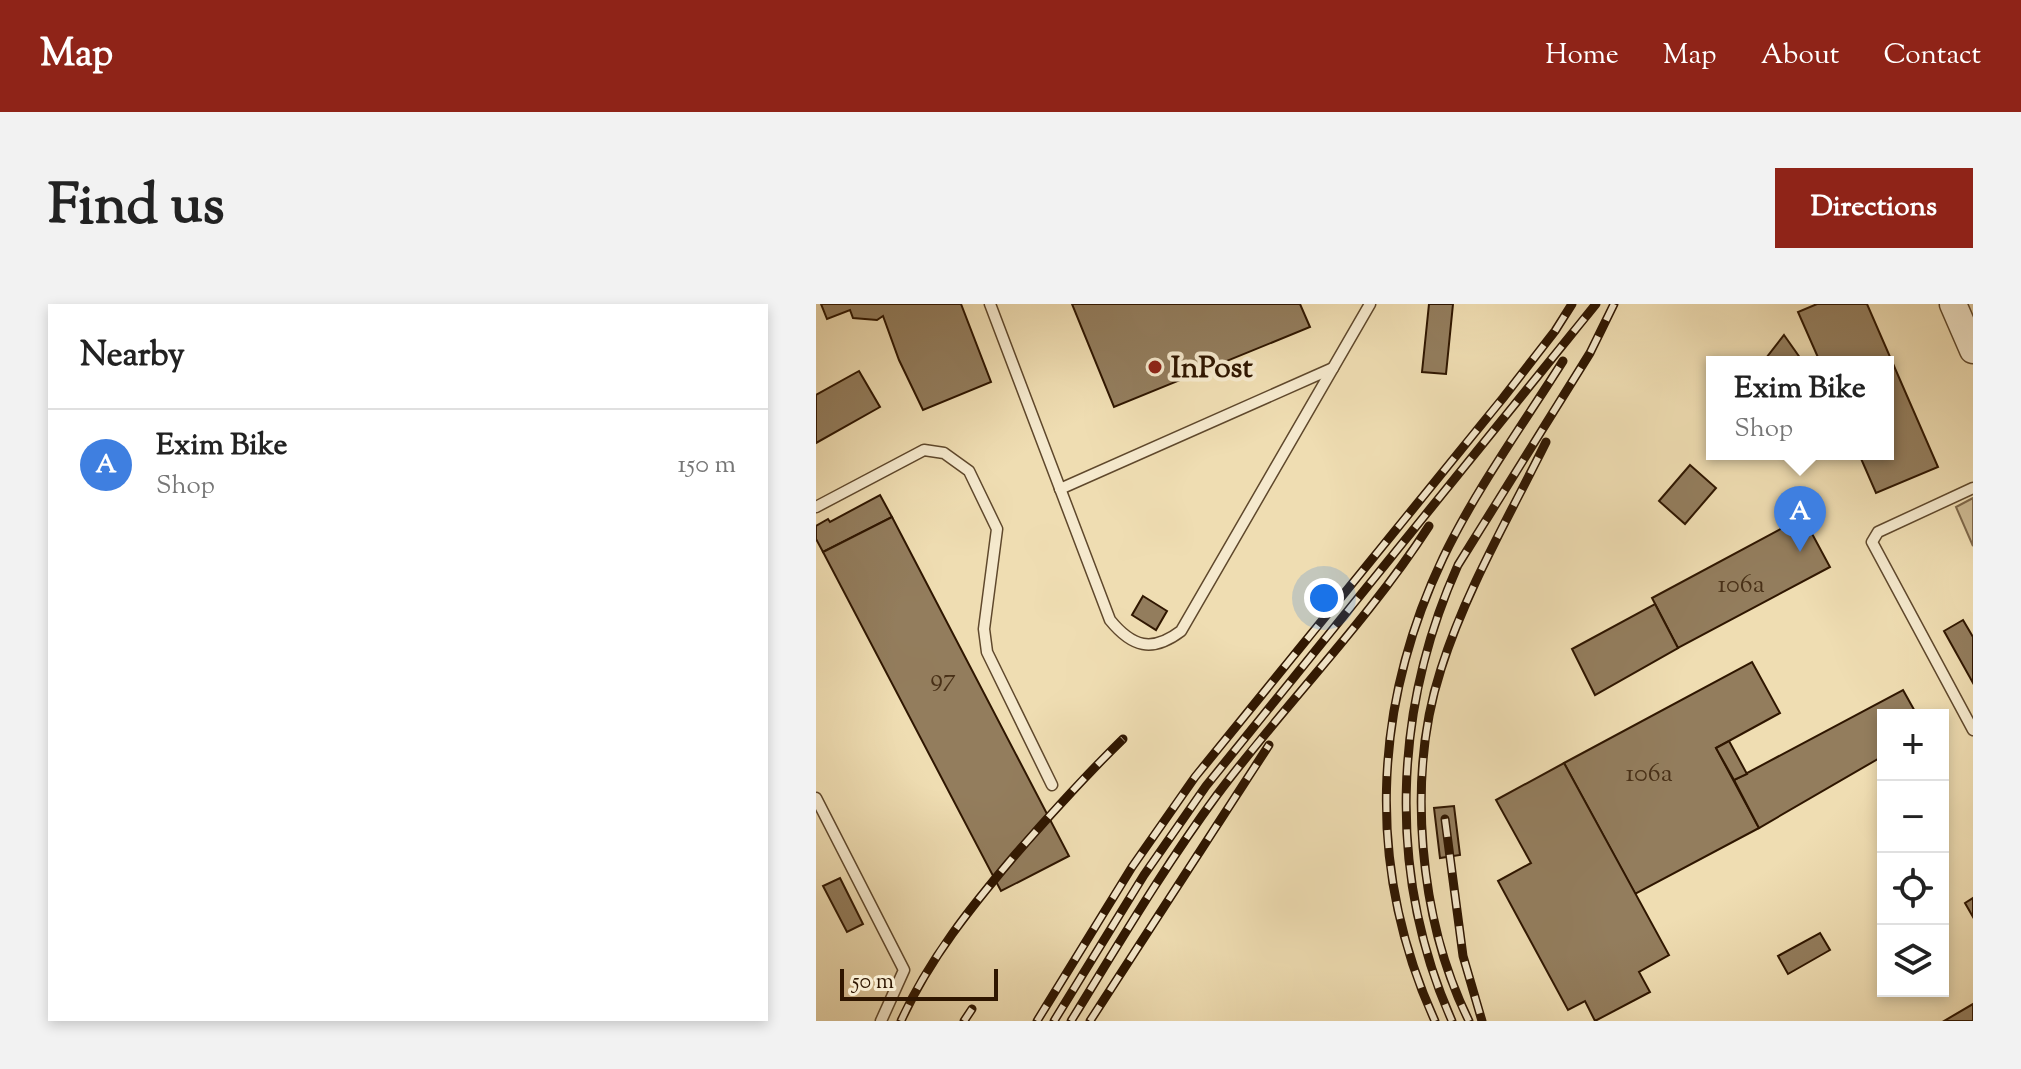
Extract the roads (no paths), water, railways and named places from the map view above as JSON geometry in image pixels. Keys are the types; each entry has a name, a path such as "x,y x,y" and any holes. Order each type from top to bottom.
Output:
{"street":[{"path":"1953,304 1973,350"}],"lane":[{"path":"990,304 1110,620 1122,635 1134,642 1152,646 1170,640 1181,631 1370,304"},
{"path":"1060,489 1333,368"},
{"path":"816,507 924,450 944,453 969,471 997,529 984,629 987,652 1052,785"},
{"path":"1973,488 1878,532 1872,542 1973,730"},
{"path":"816,798 904,970 881,1021"}],"railway":[{"path":"1037,1021 1132,867 1195,777 1503,398 1572,304"},
{"path":"1054,1021 1144,875 1206,786 1596,304"},
{"path":"1452,1021 1431,965 1416,909 1408,851 1406,793 1410,735 1420,677 1436,620 1458,565 1590,353 1614,304"},
{"path":"1435,1021 1413,964 1397,906 1388,847 1386,789 1391,730 1402,672 1419,615 1456,532 1563,361"},
{"path":"1469,1021 1452,981 1429,894 1421,801 1424,755 1430,711 1451,640 1475,582 1546,442"},
{"path":"1071,1021 1197,822 1379,596 1429,526"},
{"path":"901,1021 924,976 983,894 1055,810 1123,739"},
{"path":"1090,1021 1269,745"},
{"path":"1445,819 1463,956 1482,1021"},
{"path":"964,1021 972,1009"}],"place":[{"name":"InPost","path":"1155,367"},
{"name":"Exim Bike","path":"1800,552"}]}
